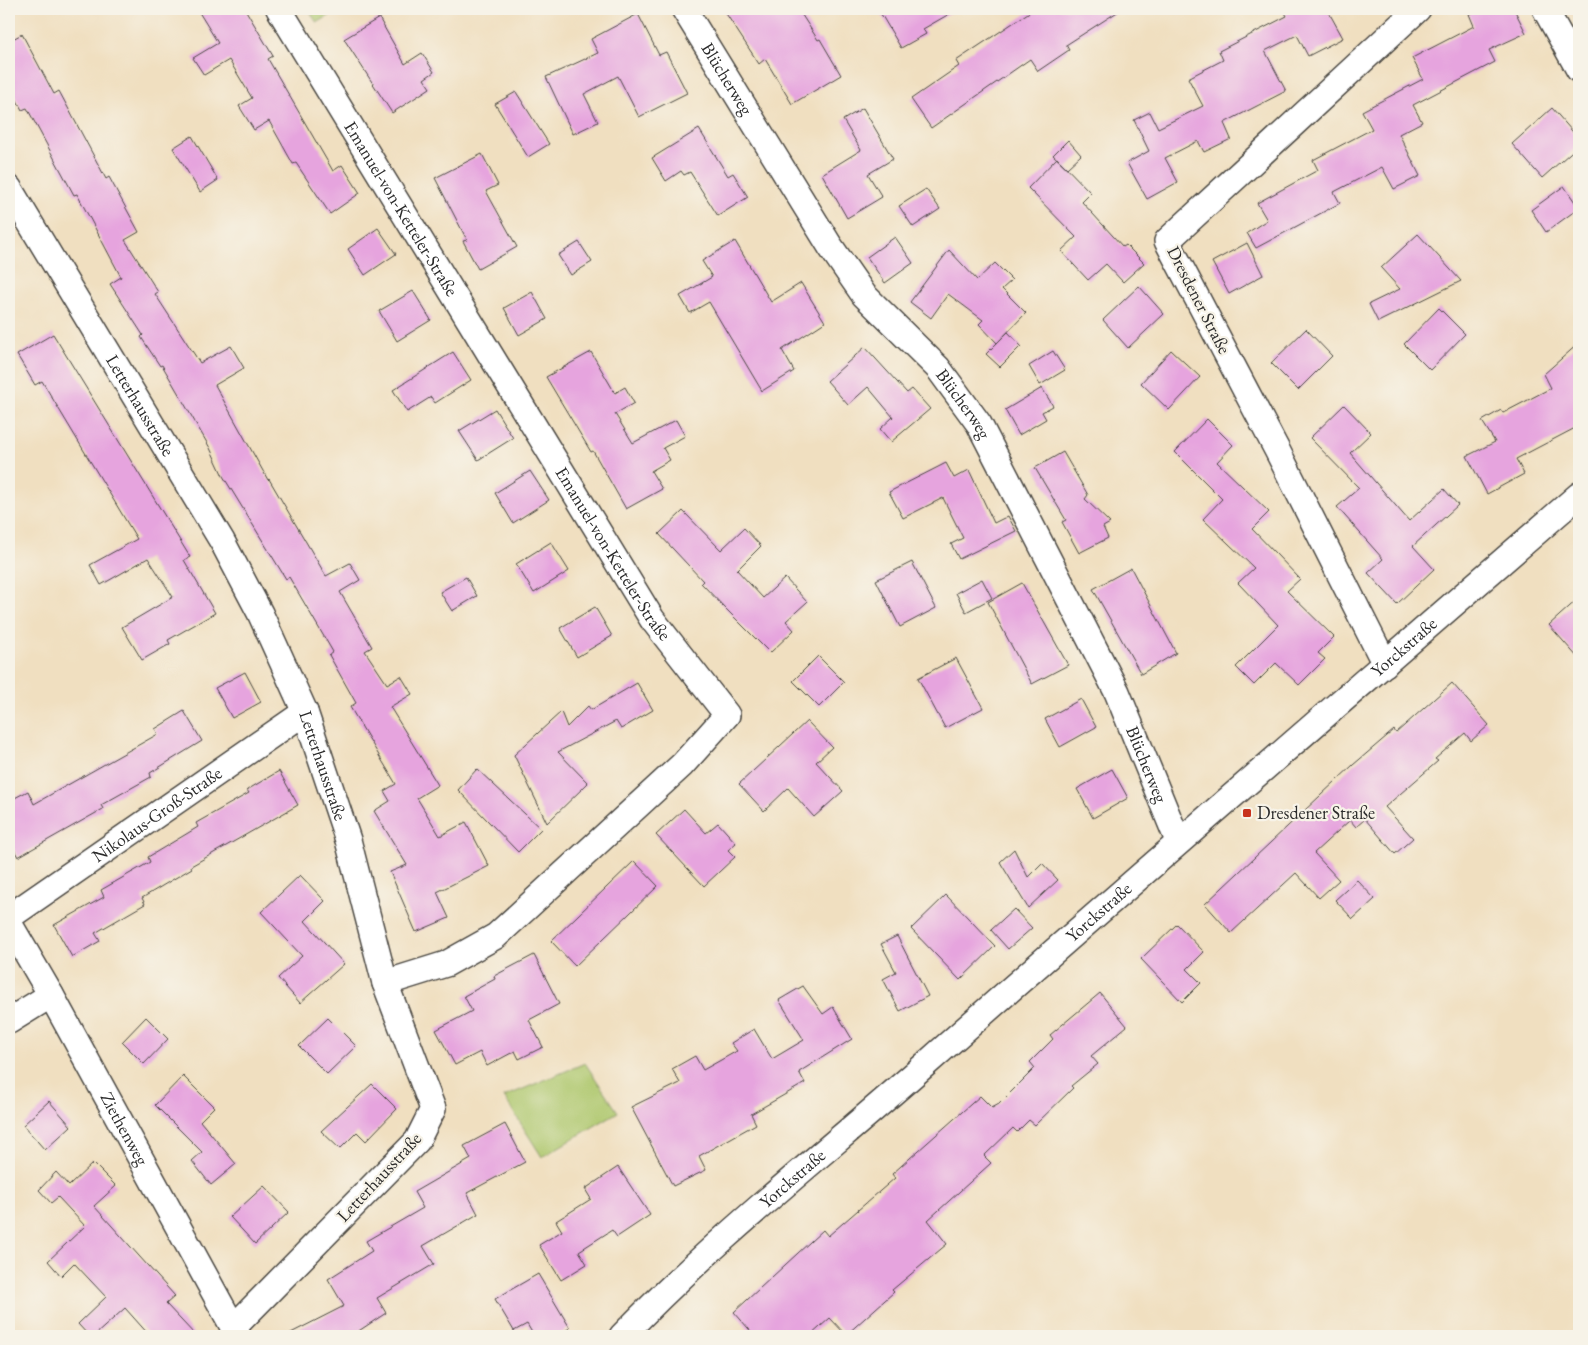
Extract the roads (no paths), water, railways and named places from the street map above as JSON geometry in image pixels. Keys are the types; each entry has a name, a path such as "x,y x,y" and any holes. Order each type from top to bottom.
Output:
{"street":[{"name":"Emanuel-von-Ketteler-Straße","path":"279,9 652,619 727,715 682,766 496,936 446,964 384,983"},
{"name":"Blücherweg","path":"684,9 830,246 854,281 864,295 938,368 979,424 1117,692 1178,841"},
{"name":"Dresdener Straße","path":"1385,664 1277,450 1166,241 1418,9"},
{"path":"1545,9 1579,70"},
{"name":"Letterhausstraße","path":"9,188 222,541 260,613 305,712 348,840 384,983 433,1109 427,1126 417,1141 236,1332"},
{"name":"Yorckstraße","path":"622,1336 696,1263 1178,841 1579,495"},
{"name":"Nikolaus-Groß-Straße","path":"9,917 305,712"},
{"name":"Ziethenweg","path":"9,923 51,995 236,1332"},
{"path":"9,1021 51,995"}],"place":[{"name":"Dresdener Straße","path":"1247,813"}]}
